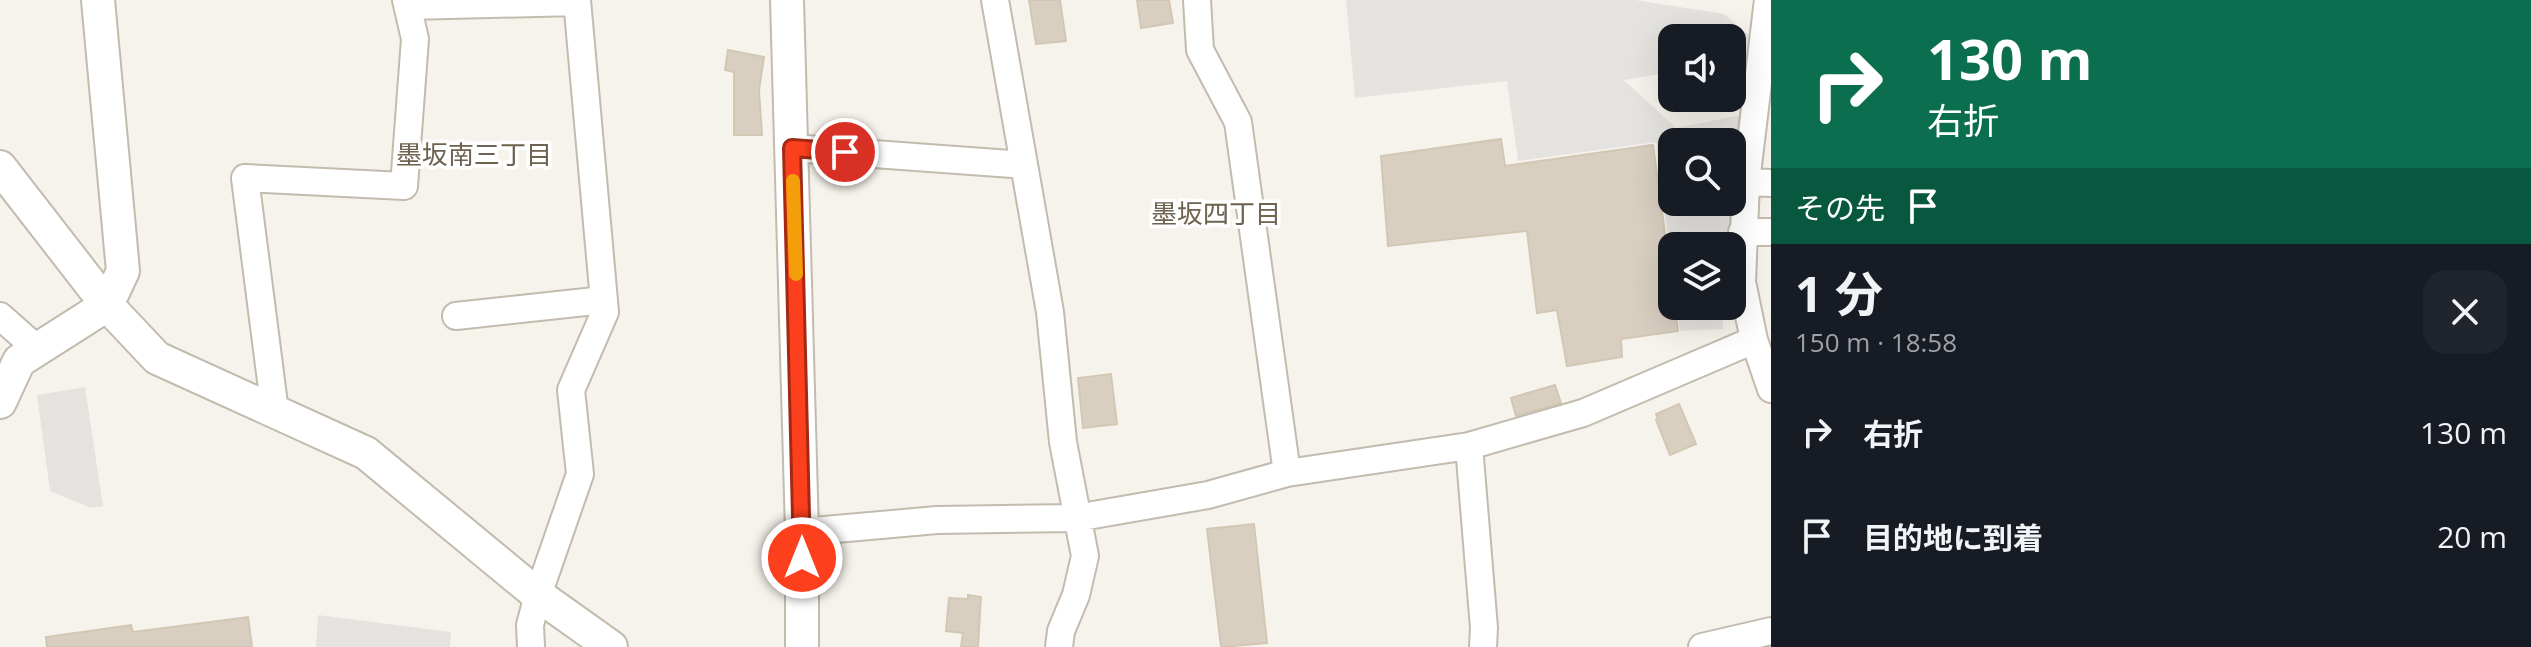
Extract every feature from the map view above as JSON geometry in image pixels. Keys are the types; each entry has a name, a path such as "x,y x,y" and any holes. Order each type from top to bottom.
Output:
{"street":[{"path":"0,402 19,361 107,305 123,271 98,0"},
{"path":"787,0 802,532 802,647"},
{"path":"995,0 1050,312 1063,442 1085,556 1076,595 1061,631 1059,647"},
{"path":"1197,0 1200,50 1238,122 1287,473"},
{"path":"1742,232 1758,183 1768,0"},
{"path":"275,412 245,178 404,186 415,39 407,3 577,1 605,312 571,390 580,474 538,595 530,625 531,647"},
{"path":"792,148 1024,165"},
{"path":"0,167 107,305 157,358 366,453 538,595 611,647"},
{"path":"1746,232 1771,232"},
{"path":"456,316 604,300"},
{"path":"1746,301 1754,340 1771,389"},
{"path":"0,316 36,348"},
{"path":"802,532 937,520 1076,518 1208,495 1287,473 1469,446 1583,413 1754,340"},
{"path":"1469,446 1483,647"},
{"path":"1702,647 1771,631"}],"shaded area":[{"path":"1346,0 1635,0 1724,14 1736,24 1658,24 1658,74 1624,80 1676,128 1658,128 1658,158 1656,142 1518,161 1507,81 1355,98"},
{"path":"1746,33 1751,37 1749,60 1746,60"},
{"path":"1741,115 1740,128 1676,128"},
{"path":"1665,216 1733,216 1732,232 1667,232"},
{"path":"1679,320 1723,320 1723,329 1680,331"},
{"path":"85,387 103,506 91,508 50,491 37,395"},
{"path":"318,615 451,632 450,647 316,647"}],"building":[{"path":"1029,0 1060,0 1066,41 1036,44"},
{"path":"1137,0 1169,0 1173,23 1141,28"},
{"path":"728,50 764,57 759,90 762,135 734,135 734,72 725,70"},
{"path":"1501,139 1505,166 1653,145 1658,216 1663,216 1665,232 1658,232 1658,320 1677,320 1678,331 1621,339 1622,357 1567,366 1557,310 1537,313 1527,231 1388,246 1381,156"},
{"path":"1111,374 1117,424 1083,428 1078,378"},
{"path":"1555,385 1561,403 1516,416 1511,398"},
{"path":"1679,404 1696,444 1670,455 1656,414"},
{"path":"1254,524 1267,643 1221,647 1207,529"},
{"path":"968,595 981,597 978,647 961,647 963,633 946,631 949,598 968,599"},
{"path":"248,617 252,647 47,647 46,637 131,625 133,632"}],"slow traffic":[{"path":"793,181 796,274"}],"district":[{"name":"墨坂南三丁目","path":"474,154"},
{"name":"墨坂四丁目","path":"1216,213"}],"route":[{"path":"802,558 792,148 845,152"}]}
